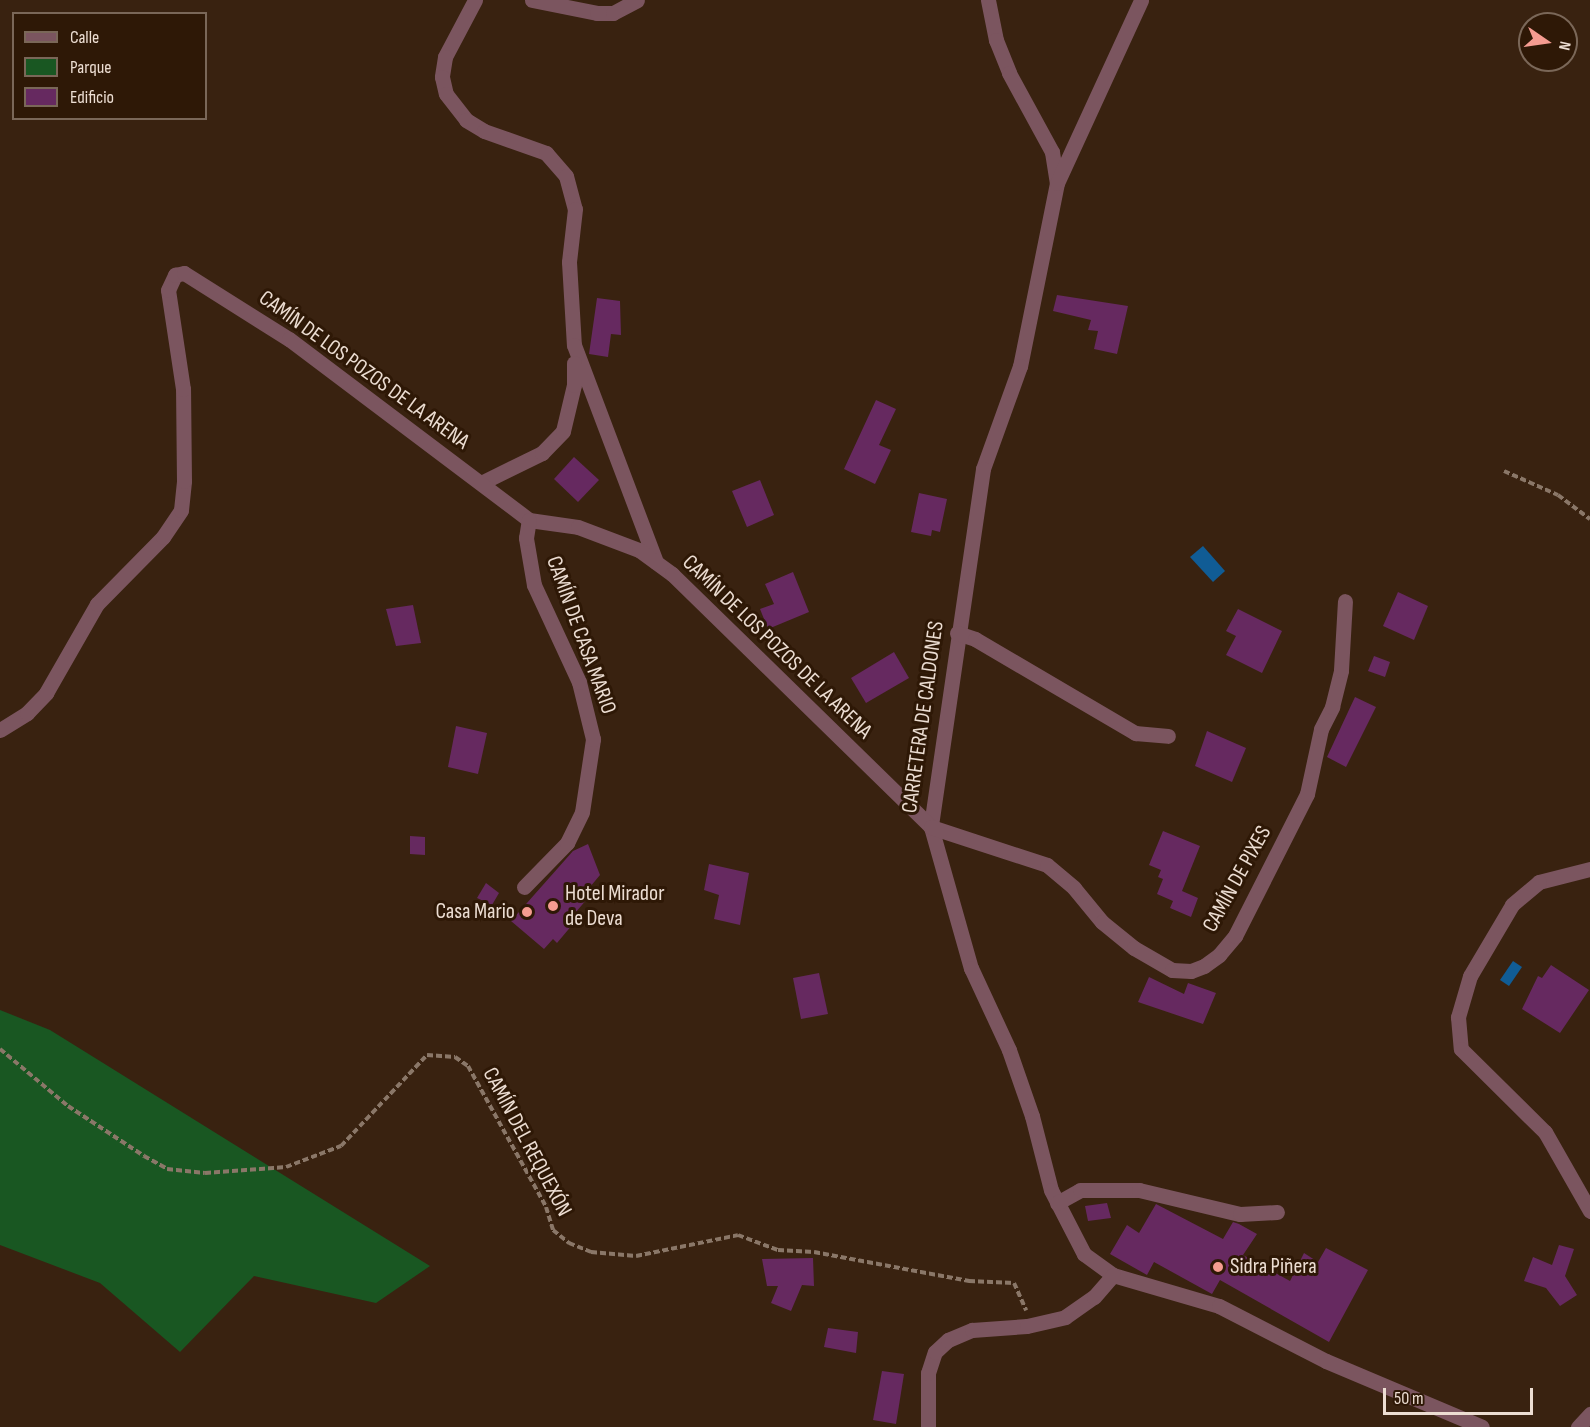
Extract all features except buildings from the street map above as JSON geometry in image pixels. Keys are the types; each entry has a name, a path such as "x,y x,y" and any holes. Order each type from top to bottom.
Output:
{"street":[{"path":"475,0 445,57 442,77 446,94 466,120 484,131 546,153 566,176 575,209 569,262 574,385 563,431 542,453 481,483"},
{"path":"532,0 597,13 613,13 638,0"},
{"name":"CARRETERA DE CALDONES","path":"988,0 996,40 1009,73 1052,152 1057,183 1020,366 984,469 957,633 931,827 971,968 1009,1050 1057,1203 1084,1254 1113,1275 1220,1306 1326,1362 1482,1427"},
{"path":"1057,183 1141,0"},
{"name":"CAMÍN DE LOS POZOS DE LA ARENA","path":"0,730 27,713 46,693 97,604 163,537 181,510 184,481 183,390 168,300 170,282 175,275 195,277 289,339 529,520 578,527 639,550 656,562 672,574 931,827"},
{"path":"574,345 656,562"},
{"name":"CAMÍN DE CASA MARIO","path":"524,887 567,843 582,812 593,739 579,682 534,585 526,538 529,520"},
{"name":"CAMÍN DE PIXES","path":"931,827 1032,858 1074,888 1102,922 1155,962 1172,970 1191,971 1204,966 1219,955 1235,936 1307,794 1319,738 1332,707 1341,670 1346,601"},
{"path":"957,633 975,639 1135,733 1168,736"},
{"path":"1590,869 1539,882 1512,905 1470,976 1458,1017 1461,1049 1545,1132 1590,1211"},
{"path":"1057,1203 1080,1190 1139,1190 1240,1214 1277,1212"},
{"path":"928,1427 928,1372 935,1352 948,1340 972,1330 1027,1326 1065,1317 1094,1297 1113,1275"},
{"path":"1578,1427 1590,1414"}],"path":[{"path":"1504,471 1558,495 1590,519"},
{"name":"CAMÍN DEL REQUEXÓN","path":"0,1048 68,1106 144,1156 167,1168 205,1173 286,1167 341,1146 427,1055 454,1057 468,1066 546,1207 554,1230 569,1243 591,1252 636,1256 738,1235 778,1250 969,1281 1004,1280 1014,1282 1022,1293 1027,1326"}],"green space":[{"path":"0,1010 50,1030 430,1266 376,1303 254,1276 180,1352 100,1283 0,1245"}],"water":[{"path":"1203,546 1225,571 1213,582 1190,557"},
{"path":"1513,961 1522,967 1509,986 1500,980"}],"place":[{"name":"Hotel Mirador de Deva","path":"553,906"},
{"name":"Casa Mario","path":"527,912"},
{"name":"Sidra Piñera","path":"1218,1267"}]}
